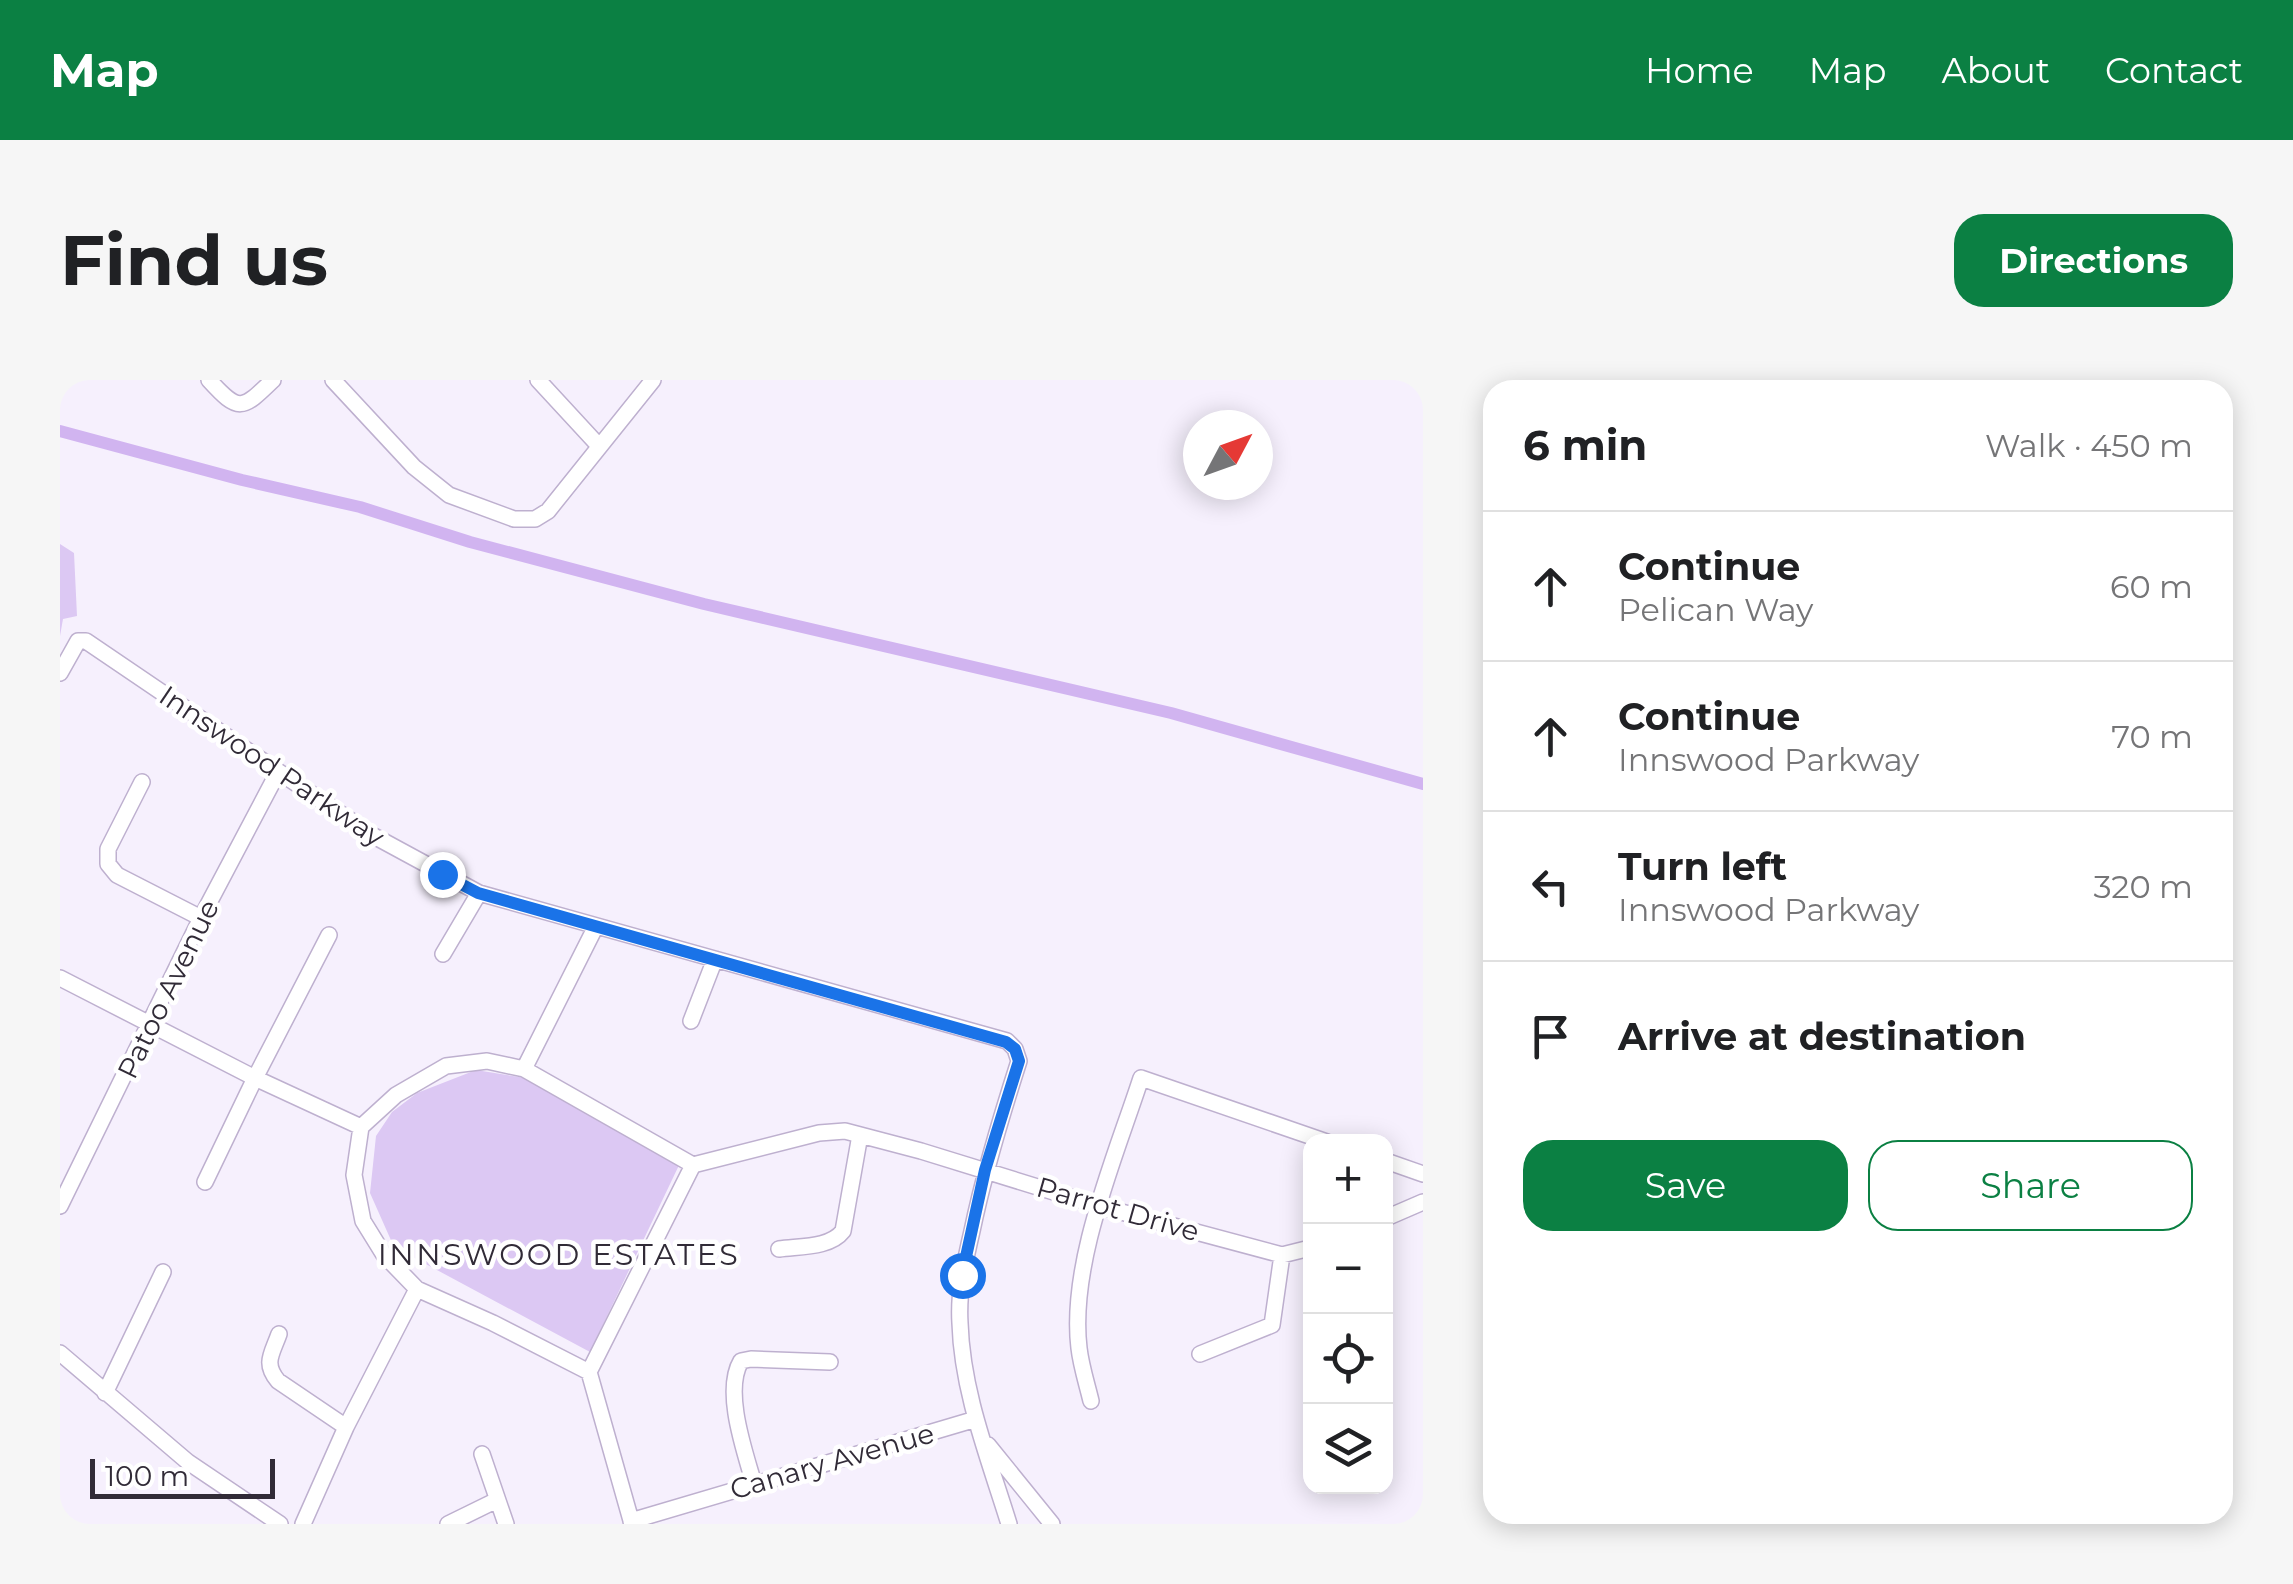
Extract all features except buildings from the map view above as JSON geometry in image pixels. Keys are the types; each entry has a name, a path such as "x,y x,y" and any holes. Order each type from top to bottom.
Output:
{"street":[{"path":"209,380 226,398 243,404 253,400 273,380"},
{"path":"333,380 414,467 449,495 514,519 534,519 548,510 653,380"},
{"path":"538,380 599,446"},
{"name":"Innswood Parkway","path":"60,673 74,645 86,641 372,836 478,893 1006,1042 1015,1049 1019,1061 985,1170"},
{"name":"Patoo Avenue","path":"60,1206 65,1185 278,772"},
{"path":"142,782 108,849 108,864 117,875 201,918"},
{"path":"444,954 478,893"},
{"path":"524,1069 596,926"},
{"path":"205,1182 330,934"},
{"path":"691,1020 715,959"},
{"path":"60,978 255,1078 362,1127"},
{"path":"590,1372 417,1289 384,1256 363,1221 354,1175 362,1127 396,1095 446,1066 487,1061 524,1069 693,1164 590,1372 631,1522"},
{"path":"1091,1401 1079,1347 1080,1278 1141,1078 1305,1134"},
{"name":"Parrot Drive","path":"693,1164 819,1133 845,1131 1099,1206 1282,1254 1303,1250"},
{"path":"780,1248 825,1243 843,1231 860,1135"},
{"path":"1393,1163 1423,1174"},
{"path":"985,1170 962,1275 960,1323 976,1418 1009,1524"},
{"path":"1393,1215 1423,1202"},
{"path":"1200,1354 1272,1325 1282,1254"},
{"path":"105,1393 163,1272"},
{"path":"302,1524 346,1427 417,1289"},
{"path":"279,1334 268,1363 270,1372 346,1427"},
{"path":"60,1353 188,1462 280,1524"},
{"path":"754,1484 734,1412 736,1369 741,1361 750,1359 830,1362"},
{"name":"Canary Avenue","path":"631,1522 976,1418"},
{"path":"982,1438 1052,1524"},
{"path":"482,1454 506,1524"},
{"path":"448,1524 497,1500"}],"shaded area":[{"path":"60,544 74,553 77,616 63,619 60,636"},
{"path":"476,1070 525,1078 681,1161 590,1352 394,1247 370,1193 376,1136 392,1112 417,1093"}],"waterway":[{"path":"60,431 360,507 470,542 704,604 1171,713 1423,784"}],"district":[{"name":"INNSWOOD ESTATES","path":"559,1254"}],"route":[{"path":"442,874 478,893 1006,1042 1015,1049 1019,1061 985,1170 962,1275"}]}
